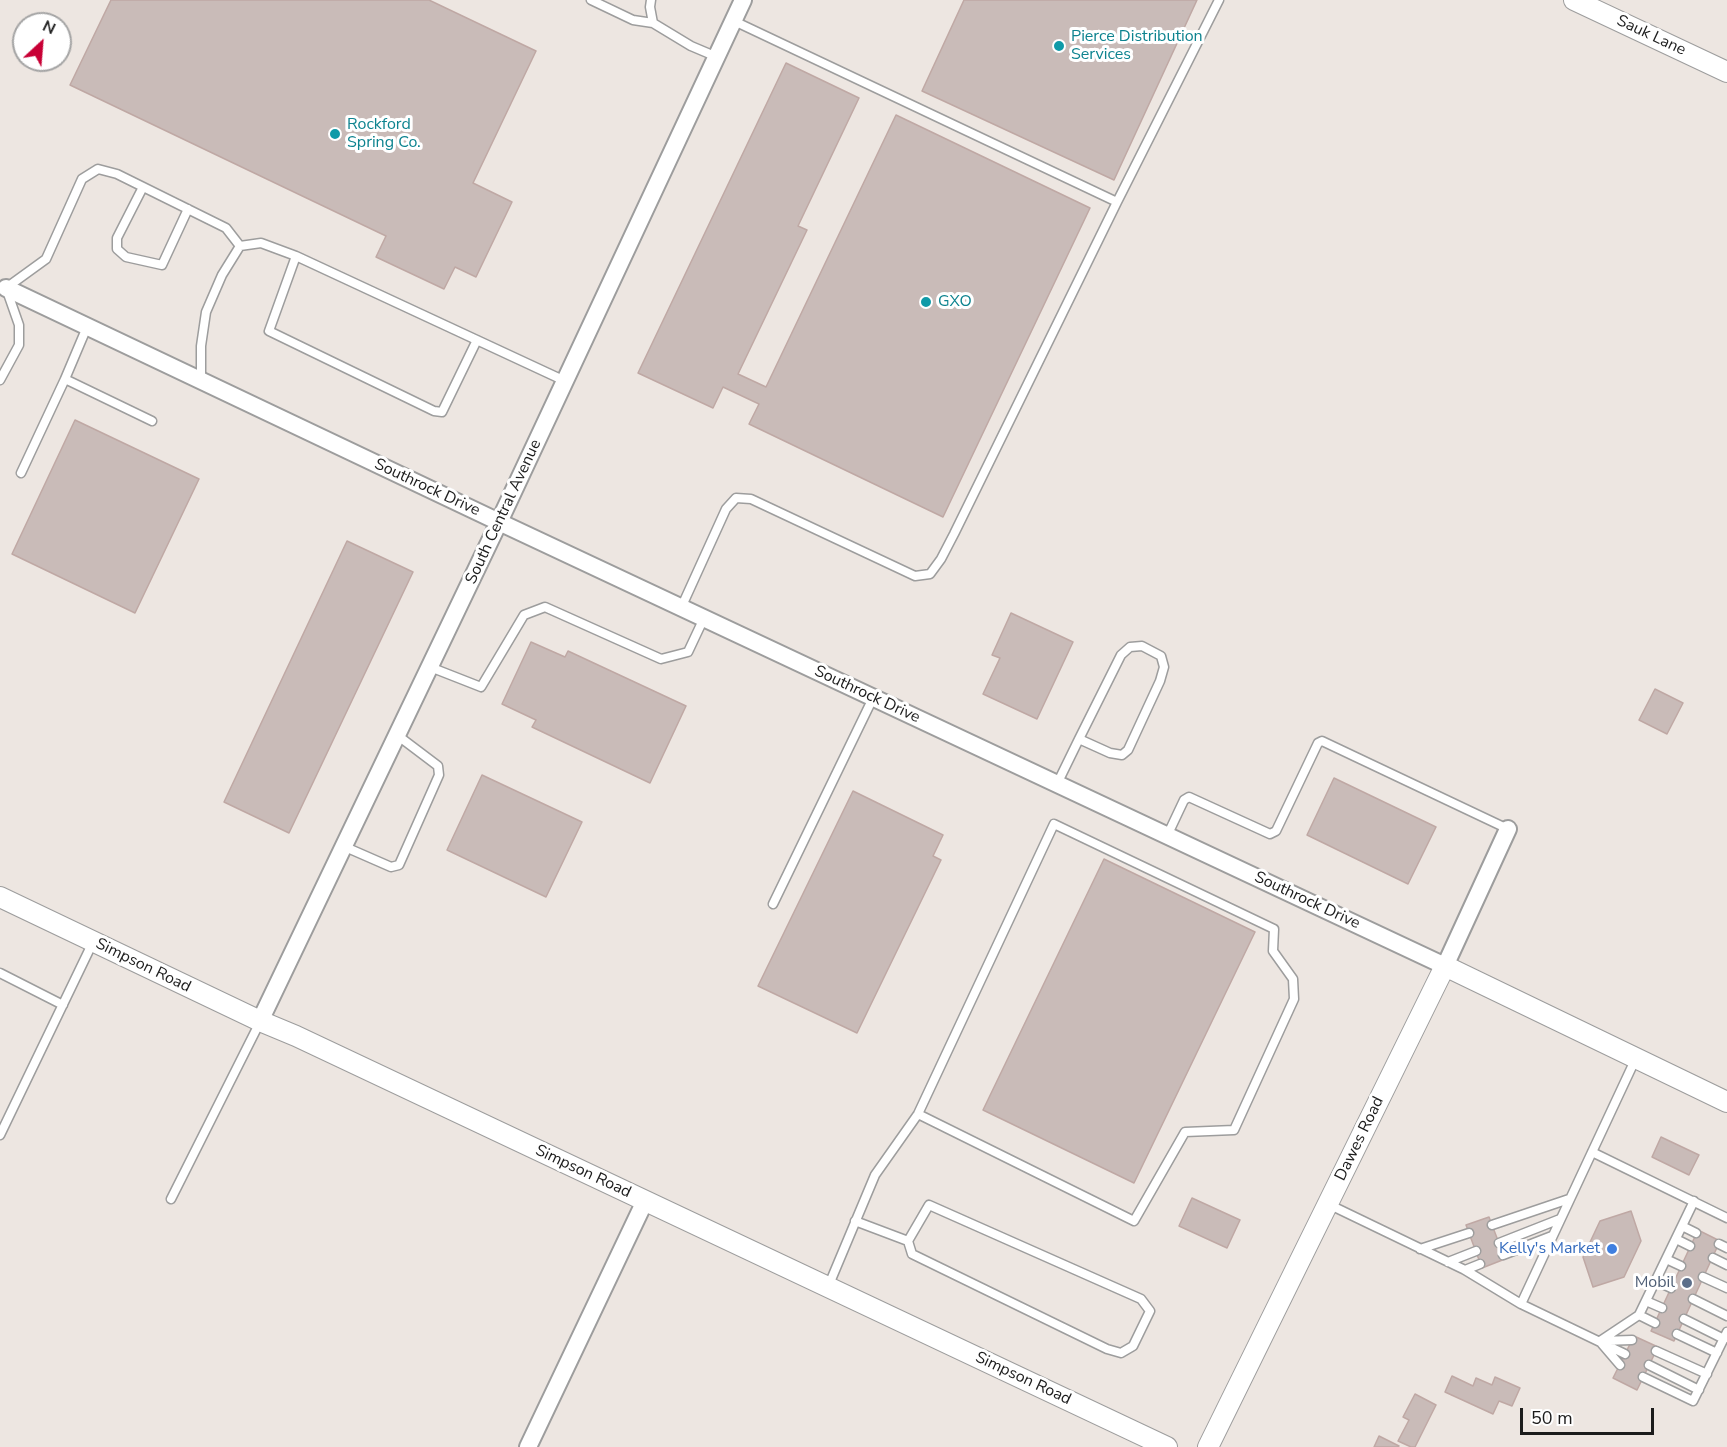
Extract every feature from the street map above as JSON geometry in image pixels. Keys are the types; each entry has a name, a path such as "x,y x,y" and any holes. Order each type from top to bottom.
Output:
{"street":[{"name":"South Central Avenue","path":"260,1021 499,522 743,0"},
{"name":"Sauk Lane","path":"1574,0 1727,72"},
{"name":"Southrock Drive","path":"6,288 1445,966 1727,1102"},
{"name":"Dawes Road","path":"1208,1447 1445,966 1508,829"},
{"name":"Simpson Road","path":"0,897 1167,1447"},
{"path":"528,1447 645,1201"}],"lane":[{"path":"591,0 633,20 653,23 691,46 717,57"},
{"path":"651,0 653,23"},
{"path":"681,608 726,509 736,498 751,500 915,576 930,573 941,560 950,543 1219,0"},
{"path":"734,21 1117,202"},
{"path":"0,380 19,345 19,325 6,288 46,259 82,179 98,169 117,174 226,228 240,246"},
{"path":"143,187 117,238 117,249 126,257 162,266 188,209"},
{"path":"240,246 261,243 296,256 565,381"},
{"path":"201,381 201,346 206,312 222,275 240,246"},
{"path":"296,256 269,331 434,411 442,412 477,340"},
{"path":"21,472 66,379 87,327"},
{"path":"66,379 152,421"},
{"path":"430,667 481,687 524,615 545,607 661,658 688,652 704,618"},
{"path":"1057,784 1079,739 1121,654 1130,647 1142,646 1161,656 1164,667 1160,681 1128,750 1122,755 1110,753 1079,739"},
{"path":"773,904 873,698"},
{"path":"343,846 391,867 399,866 439,775 438,766 397,735"},
{"path":"1167,836 1184,800 1189,797 1270,834 1276,831 1318,743 1322,741 1508,829"},
{"path":"827,1287 875,1175 918,1114 1054,824 1274,929 1273,951 1293,980 1294,999 1234,1130 1185,1132 1134,1221 918,1114"},
{"path":"0,1136 94,942"},
{"path":"0,974 63,1005"},
{"path":"171,1199 260,1021"},
{"path":"1521,1304 1636,1058"},
{"path":"1592,1152 1727,1218"},
{"path":"1492,1225 1569,1199"},
{"path":"1600,1341 1639,1315 1694,1202"},
{"path":"1328,1204 1465,1270 1521,1304 1625,1354"},
{"path":"929,1205 1141,1299 1150,1311 1133,1346 1121,1353 912,1254 908,1241 929,1205"},
{"path":"1499,1243 1560,1219"},
{"path":"855,1221 908,1241"},
{"path":"1682,1226 1696,1233"},
{"path":"1420,1249 1469,1233"},
{"path":"1503,1255 1552,1236"},
{"path":"1676,1239 1690,1246"},
{"path":"1448,1262 1476,1251"},
{"path":"1713,1258 1727,1265"},
{"path":"1666,1259 1681,1266"},
{"path":"1465,1270 1480,1264"},
{"path":"1703,1277 1727,1288"},
{"path":"1656,1281 1671,1288"},
{"path":"1693,1299 1727,1316"},
{"path":"1646,1300 1662,1308"},
{"path":"1639,1315 1655,1323"},
{"path":"1643,1377 1693,1401 1725,1336 1684,1319"},
{"path":"1677,1334 1717,1353"},
{"path":"1600,1341 1632,1340"},
{"path":"1600,1341 1620,1365"},
{"path":"1656,1351 1707,1374"},
{"path":"1649,1365 1699,1390"}],"building":[{"name":"Rockford Spring Co.","path":"111,0 429,0 536,51 473,183 512,202 476,277 455,267 444,289 376,257 386,236 70,85"},
{"name":"Pierce Distribution Services","path":"964,0 1197,0 1114,180 922,91"},
{"name":"GXO","path":"786,63 859,98 798,226 807,230 738,374 766,387 896,115 1090,208 943,517 749,424 759,404 723,387 713,408 638,373"},
{"path":"75,420 199,479 135,613 12,554"},
{"path":"347,541 413,572 289,833 224,802"},
{"path":"1011,613 1073,642 1037,719 983,694 1000,658 992,655"},
{"path":"531,642 565,657 568,651 686,706 650,783 532,727 536,720 502,704"},
{"path":"1655,689 1683,703 1667,734 1639,720"},
{"path":"482,775 582,822 546,897 447,850"},
{"path":"1334,778 1436,827 1408,884 1307,835"},
{"path":"853,791 943,835 933,856 941,860 857,1033 758,986"},
{"path":"1104,859 1255,932 1134,1183 983,1110"},
{"path":"1661,1137 1699,1155 1689,1175 1652,1157"},
{"path":"1192,1198 1240,1220 1227,1248 1179,1226"},
{"name":"Kelly's Market","path":"1631,1211 1641,1241 1624,1277 1593,1287 1583,1257 1600,1221"},
{"path":"1489,1217 1505,1259 1482,1268 1466,1225"},
{"name":"Mobil","path":"1698,1230 1720,1241 1674,1341 1651,1331"},
{"path":"1634,1336 1658,1347 1637,1390 1613,1378"},
{"path":"1452,1376 1473,1386 1476,1378 1492,1385 1495,1377 1520,1388 1512,1406 1499,1401 1493,1414 1445,1392"},
{"path":"1415,1394 1436,1405 1415,1447 1411,1447 1398,1441 1409,1420 1403,1417"},
{"path":"1379,1436 1399,1446 1374,1447"}],"place":[{"name":"Pierce Distribution Services","path":"1059,46"},
{"name":"Rockford Spring Co.","path":"335,134"},
{"name":"GXO","path":"926,302"},
{"name":"Kelly's Market","path":"1612,1249"},
{"name":"Mobil","path":"1687,1283"}]}
